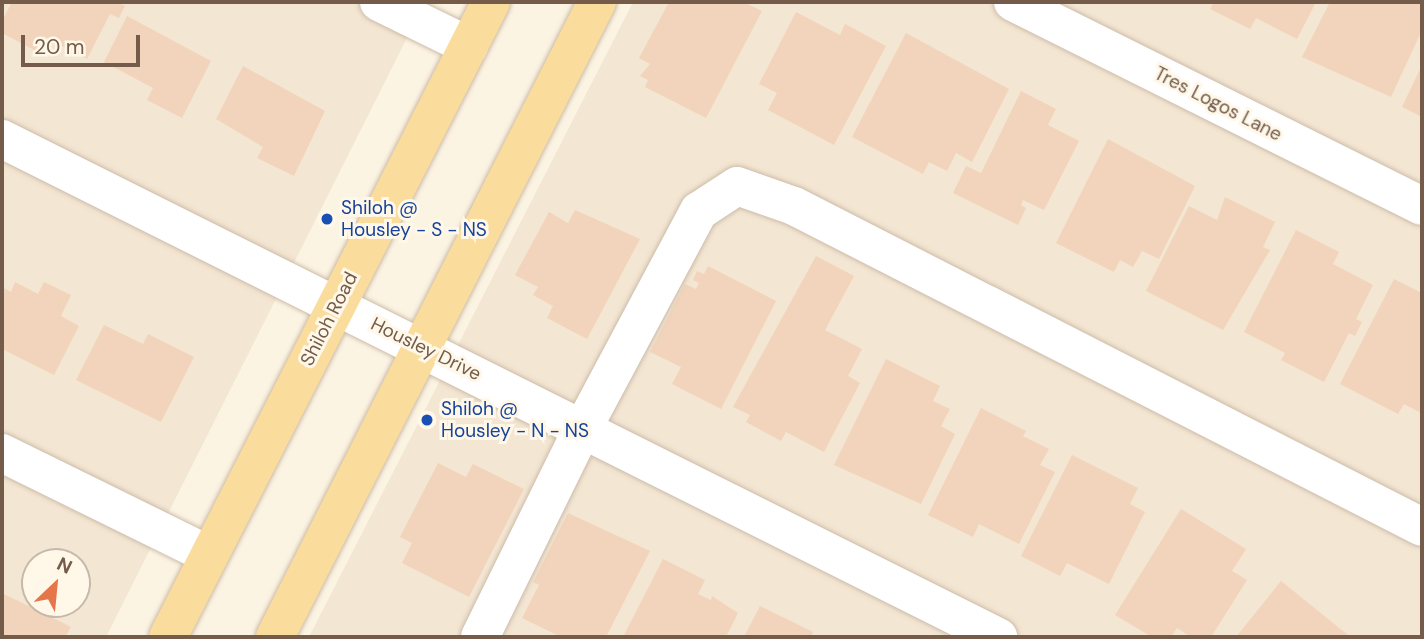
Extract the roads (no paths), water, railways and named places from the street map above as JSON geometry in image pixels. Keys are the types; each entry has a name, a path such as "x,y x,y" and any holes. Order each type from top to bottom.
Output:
{"main road":[{"name":"Shiloh Road","path":"167,637 491,2"},
{"path":"275,637 597,2"}],"street":[{"path":"379,2 469,46"},
{"name":"Tres Logos Lane","path":"1013,2 1422,206"},
{"name":"Housley Drive","path":"2,139 583,426 998,637"},
{"path":"481,637 583,426 699,211 737,186 794,206 1422,527"},
{"path":"2,453 209,555"}],"place":[{"name":"Shiloh @ Housley - S - NS","path":"327,219"},
{"name":"Shiloh @ Housley - N - NS","path":"427,420"}]}
